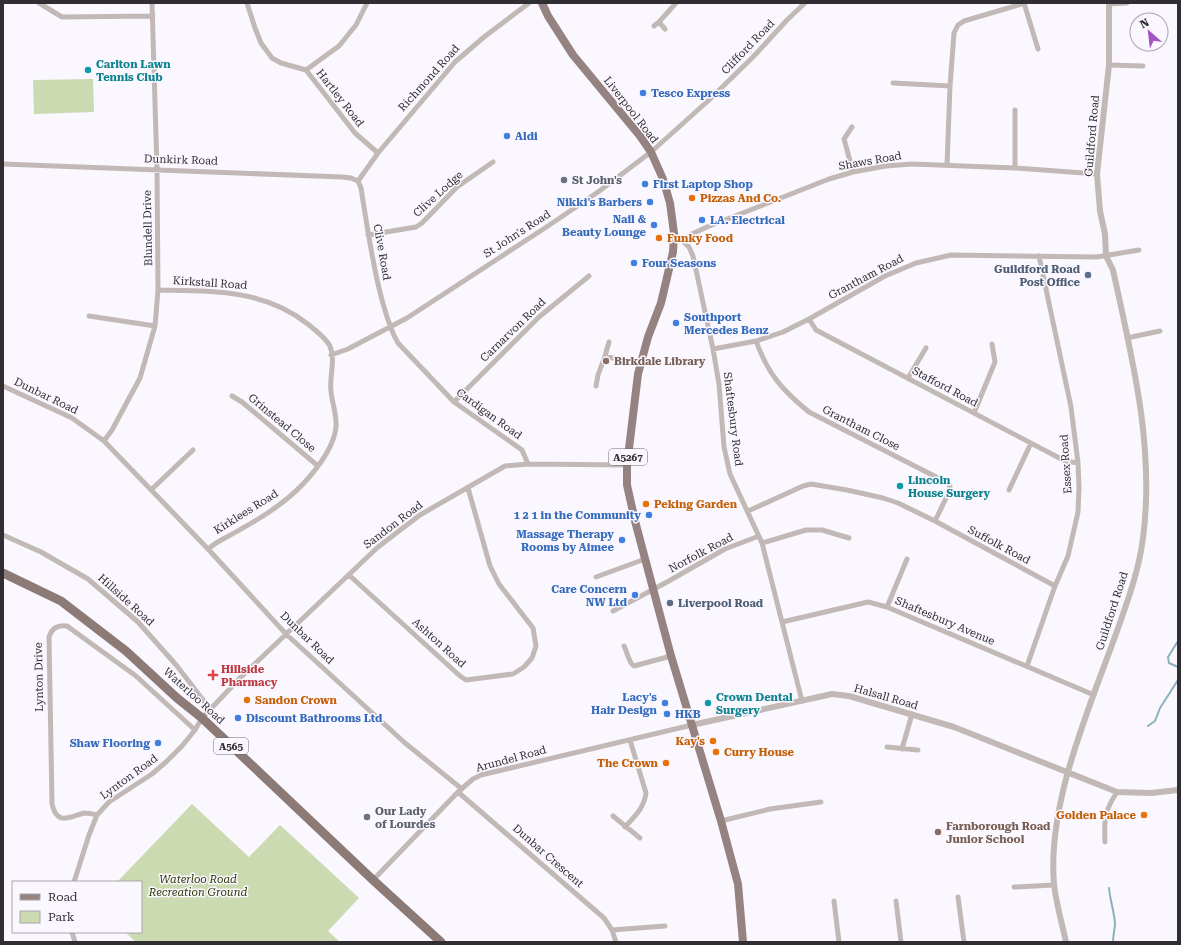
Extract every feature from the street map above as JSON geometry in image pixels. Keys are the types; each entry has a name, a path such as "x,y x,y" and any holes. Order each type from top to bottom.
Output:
{"highway":[{"name":"Waterloo Road","path":"3,573 61,601 126,651 177,698 202,718 373,880 441,942"}],"main road":[{"name":"Liverpool Road","path":"542,3 548,16 573,55 640,136 651,152 663,178 670,203 674,233 673,252 661,303 648,337 638,374 627,464 627,486 671,656 722,821 738,884 743,942"}],"street":[{"path":"39,3 62,17 153,16"},
{"name":"Blundell Drive","path":"104,441 112,430 140,378 155,326 158,290 157,169 152,3"},
{"name":"Hartley Road","path":"247,3 255,28 262,43 272,58 281,63 306,70 354,133 378,153"},
{"path":"306,70 339,46 356,25 367,3"},
{"name":"Richmond Road","path":"358,181 378,153 455,62 484,37 529,3"},
{"path":"665,29 657,24 676,3"},
{"name":"Clifford Road","path":"651,152 709,100 805,3"},
{"path":"947,165 954,33 958,25 964,21 1024,3 1038,49"},
{"name":"Guildford Road","path":"1066,942 1054,885 1056,825 1074,752 1132,590 1143,539 1146,508 1143,423 1134,366 1113,270 1106,256 1105,234 1100,211 1097,174 1109,65 1109,4 1127,3"},
{"path":"1109,65 1143,66"},
{"path":"893,83 950,86"},
{"path":"1015,110 1015,168"},
{"path":"852,126 844,139 853,172"},
{"name":"St John's Road","path":"390,326 407,318 548,226 598,192 651,152"},
{"name":"Clive Lodge","path":"368,235 416,227 422,223 457,187 493,162"},
{"name":"Dunkirk Road","path":"3,164 351,178 358,181"},
{"name":"Shaws Road","path":"684,241 692,234 707,227 829,179 853,172 886,166 912,164 947,165 1097,174"},
{"name":"Clive Road","path":"358,181 361,188 378,286 390,326"},
{"name":"Shaftesbury Road","path":"674,233 689,247 693,256 719,384 724,447 730,474 762,544 802,701"},
{"path":"1106,256 1139,250"},
{"name":"Grantham Road","path":"713,349 756,341 783,332 885,276 916,262 951,255 1106,256"},
{"name":"Essex Road","path":"1027,666 1055,586 1068,556 1078,512 1078,463 1070,400 1039,256"},
{"name":"Carnarvon Road","path":"454,402 539,317 589,276"},
{"name":"Kirkstall Road","path":"158,290 219,292 252,296 279,305 299,317 323,336 330,347 331,355"},
{"path":"90,316 155,326"},
{"name":"Stafford Road","path":"809,319 816,330 1065,461 1078,463"},
{"path":"331,355 348,349 390,326"},
{"name":"Cardigan Road","path":"390,326 398,342 454,402 522,450 528,464"},
{"path":"1127,338 1160,331"},
{"name":"Grantham Close","path":"756,341 774,379 791,398 809,412 948,483 950,490 935,521"},
{"path":"596,386 609,342"},
{"path":"974,413 995,362 992,344"},
{"path":"908,378 926,348"},
{"name":"Kirklees Road","path":"208,549 217,541 241,529 284,501 302,485 318,466 334,437 336,427 336,413 330,390 331,355"},
{"path":"605,356 641,364"},
{"name":"Dunbar Road","path":"3,386 72,418 104,441 208,549 286,634 405,743 460,790"},
{"name":"Grinstead Close","path":"232,396 242,402 318,466"},
{"path":"1009,490 1031,443"},
{"path":"151,490 192,450"},
{"name":"Sandon Road","path":"202,718 286,634 378,547 420,515 506,466 528,464 627,464"},
{"name":"Suffolk Road","path":"748,511 803,486 811,484 883,498 898,503 935,521 1055,586"},
{"name":"Ashton Road","path":"349,575 466,680 513,674 524,667 532,658 536,646 533,628 498,584 490,566 468,488"},
{"path":"762,544 806,530 822,530 849,538"},
{"name":"Hillside Road","path":"3,536 41,552 88,579 138,622 177,666 210,710"},
{"name":"Norfolk Road","path":"613,610 654,590 725,549 759,536"},
{"path":"596,577 645,559"},
{"path":"886,607 907,559"},
{"name":"Shaftesbury Avenue","path":"782,622 868,602 886,607 1094,695"},
{"name":"Lynton Drive","path":"97,815 86,813 67,819 60,818 54,813 52,804 48,637 52,630 58,626 67,626 136,676 195,730"},
{"path":"624,646 628,652 630,664 634,666 671,656"},
{"name":"Halsall Road","path":"692,725 832,694 849,696 954,727 1117,792 1151,793 1178,790"},
{"path":"902,749 912,714"},
{"name":"Lynton Road","path":"74,881 97,815 109,802 152,774 167,761 182,746 195,730 202,718"},
{"name":"Arundel Road","path":"373,880 460,790 473,779 481,775 692,725"},
{"path":"625,827 641,809 645,801 646,793 630,740"},
{"path":"887,747 918,750"},
{"name":"Dunbar Crescent","path":"460,790 604,918 612,930 616,942"},
{"path":"1106,842 1104,823 1105,814 1117,792"},
{"path":"722,821 770,809 821,802"},
{"path":"613,816 640,838"},
{"path":"1014,887 1054,885"},
{"path":"958,897 964,942"},
{"path":"834,901 839,942"},
{"path":"896,901 901,942"},
{"path":"612,930 664,926"}],"green space":[{"path":"93,79 94,112 34,114 33,80"},
{"name":"Waterloo Road Recreation Ground","path":"192,804 249,857 280,825 359,898 328,931 340,942 136,942 126,933 142,933 142,881 118,881"}],"waterway":[{"path":"1178,272 1178,282"},
{"path":"1178,641 1168,657 1169,663 1178,667"},
{"path":"1148,726 1155,721 1160,708 1178,680"},
{"path":"1109,888 1115,923 1113,942"}],"place":[{"name":"Carlton Lawn Tennis Club","path":"88,70"},
{"name":"Tesco Express","path":"643,93"},
{"name":"Aldi","path":"507,136"},
{"name":"St John's","path":"564,180"},
{"name":"First Laptop Shop","path":"645,184"},
{"name":"Pizzas And Co.","path":"692,198"},
{"name":"Nikki's Barbers","path":"650,202"},
{"name":"LA. Electrical","path":"702,220"},
{"name":"Nail & Beauty Lounge","path":"654,225"},
{"name":"Funky Food","path":"659,238"},
{"name":"Four Seasons","path":"634,263"},
{"name":"Guildford Road Post Office","path":"1088,275"},
{"name":"Southport Mercedes Benz","path":"676,323"},
{"name":"Birkdale Library","path":"606,361"},
{"name":"Lincoln House Surgery","path":"900,486"},
{"name":"Peking Garden","path":"646,504"},
{"name":"1 2 1 in the Community","path":"649,515"},
{"name":"Massage Therapy Rooms by Aimee","path":"622,540"},
{"name":"Care Concern NW Ltd","path":"635,595"},
{"name":"Liverpool Road","path":"670,603"},
{"name":"Hillside Pharmacy","path":"213,675"},
{"name":"Sandon Crown","path":"247,700"},
{"name":"Lacy's Hair Design","path":"665,703"},
{"name":"Crown Dental Surgery","path":"708,703"},
{"name":"HKB","path":"667,714"},
{"name":"Discount Bathrooms Ltd","path":"238,718"},
{"name":"Kay's","path":"713,741"},
{"name":"Shaw Flooring","path":"158,743"},
{"name":"Curry House","path":"716,752"},
{"name":"The Crown","path":"666,763"},
{"name":"Golden Palace","path":"1144,815"},
{"name":"Our Lady of Lourdes","path":"367,817"},
{"name":"Farnborough Road Junior School","path":"938,832"}]}
